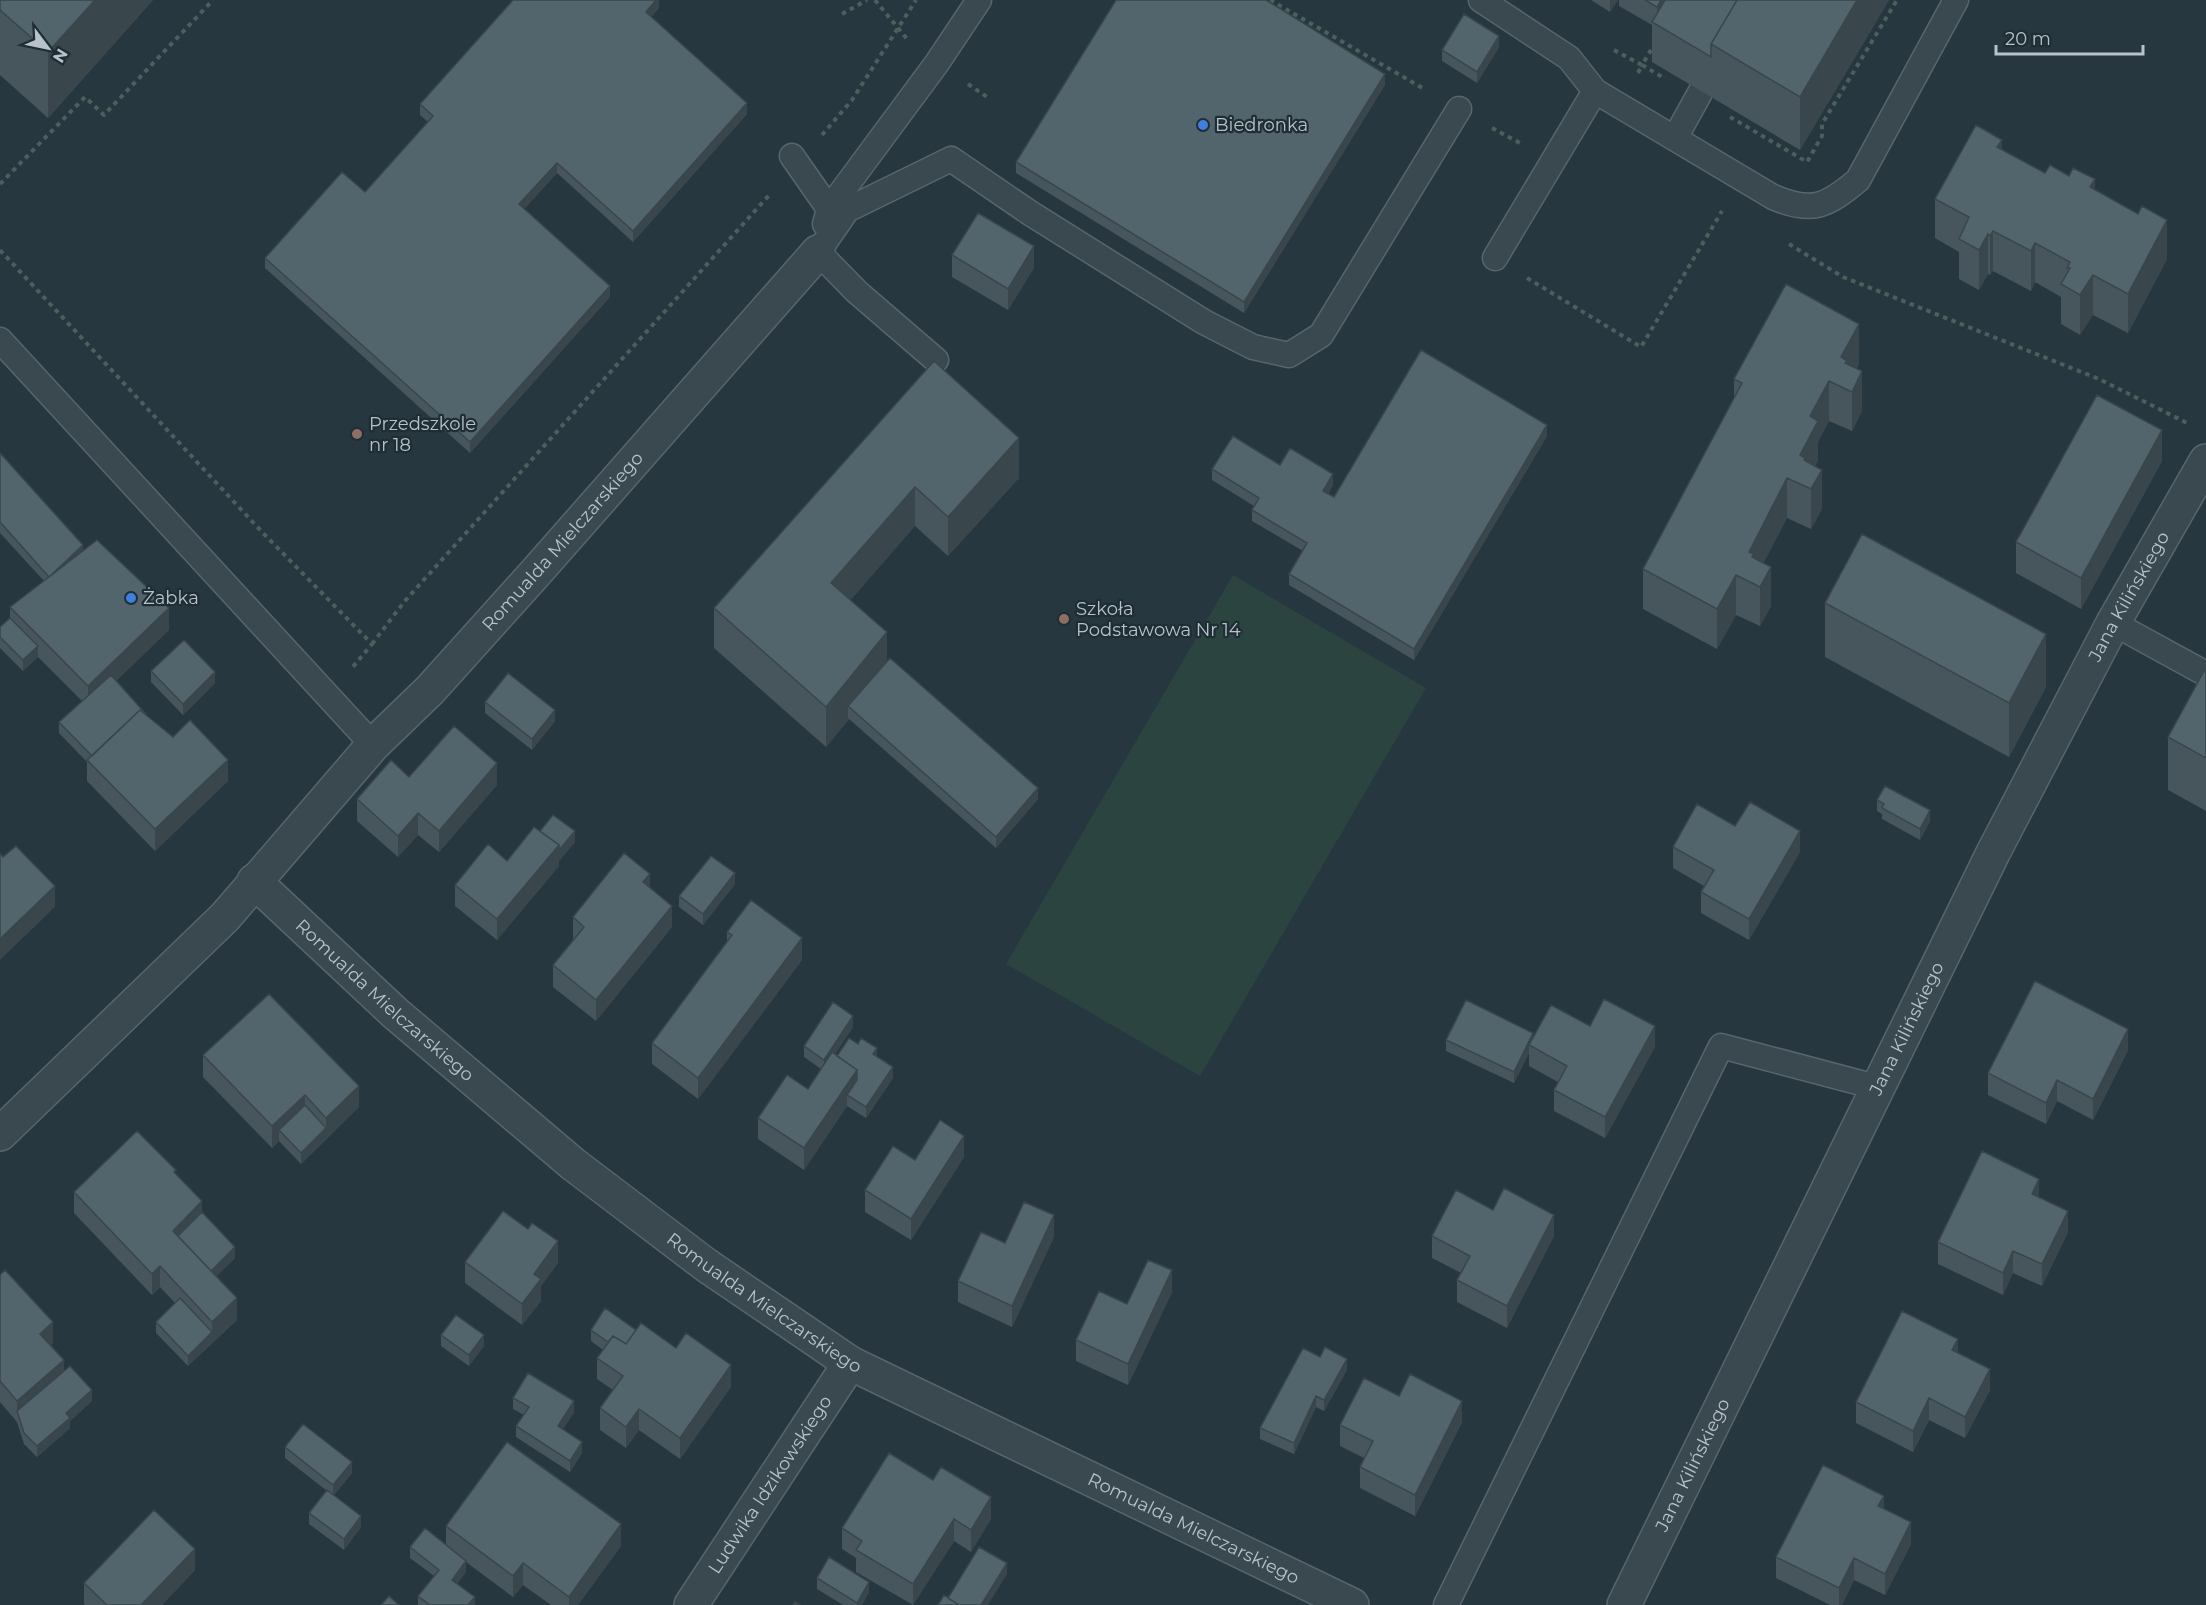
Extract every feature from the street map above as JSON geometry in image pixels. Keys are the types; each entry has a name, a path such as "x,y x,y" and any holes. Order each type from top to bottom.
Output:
{"street":[{"name":"Romualda Mielczarskiego","path":"0,1134 225,917 373,745 430,690 818,252"},
{"name":"Jana Kilińskiego","path":"1624,1605 1992,853 2113,623 2205,464"},
{"name":"Romualda Mielczarskiego","path":"255,881 395,1013 573,1164 706,1265 850,1363 1352,1605"},
{"name":"Ludwika Idzikowskiego","path":"691,1605 850,1363"}],"lane":[{"path":"818,252 829,209 937,63 979,0"},
{"path":"1481,0 1569,58 1594,91 1773,197 1791,205 1814,206 1835,200 1858,180 1956,0"},
{"path":"1495,258 1594,91"},
{"path":"1675,138 1699,95"},
{"path":"818,252 848,210 951,159 1030,213 1204,322 1253,347 1289,355 1321,335 1459,109"},
{"path":"795,160 829,209"},
{"path":"818,252 857,291 936,360"},
{"path":"0,340 373,745"},
{"path":"2113,623 2206,674"},
{"path":"1446,1605 1721,1046 1876,1087"}],"path":[{"path":"0,184 86,97 104,115 213,0"},
{"path":"842,14 867,0"},
{"path":"328,697 404,602 795,160 852,100 916,0"},
{"path":"1270,0 1521,144"},
{"path":"1611,48 1699,95 1807,162 1822,136 1822,124 1897,0"},
{"path":"1633,81 1659,37"},
{"path":"1495,258 1641,347 1725,206"},
{"path":"1787,243 1843,277 2099,380 2196,427"},
{"path":"0,250 262,532 372,644"}],"green space":[{"path":"1233,575 1426,688 1200,1076 1006,964"}],"building":[{"path":"0,0 95,0 48,52 0,10"},
{"path":"513,0 656,0 646,12 747,103 633,231 557,163 519,204 610,286 470,442 265,258 342,172 365,192 433,116 420,104"},
{"name":"Biedronka","path":"1116,0 1266,0 1385,74 1244,302 1016,162"},
{"path":"1645,0 1661,0 1657,7"},
{"path":"1665,0 1737,0 1711,44 1711,57 1652,22"},
{"path":"1737,0 1857,0 1800,97 1711,44"},
{"path":"1464,14 1499,36 1477,72 1442,50"},
{"path":"1976,125 2002,140 1997,147 2045,173 2050,165 2069,176 2073,168 2095,179 2090,187 2138,214 2142,206 2167,220 2128,294 2093,275 2080,295 2061,284 2070,268 2067,268 2070,262 2035,243 2031,251 1993,231 1990,236 1988,234 1979,250 1959,239 1969,217 1935,199"},
{"path":"978,213 1034,246 1008,289 952,255"},
{"path":"1786,284 1859,324 1841,357 1847,361 1845,363 1862,371 1852,392 1829,381 1810,416 1818,421 1800,455 1805,458 1804,460 1822,470 1811,489 1787,478 1749,552 1754,554 1752,557 1771,567 1760,587 1736,575 1717,609 1643,569 1742,383 1734,379"},
{"path":"1421,350 1547,425 1414,649 1289,574 1307,543 1252,510 1259,498 1212,469 1233,436 1280,465 1290,448 1333,474 1323,491 1334,497"},
{"path":"934,361 1019,438 948,517 915,487 831,583 887,632 826,707 714,608"},
{"path":"2097,395 2162,430 2081,578 2016,542"},
{"path":"0,453 83,545 49,577 0,522"},
{"path":"1862,534 2046,634 2009,703 1825,603"},
{"path":"97,540 169,608 88,686 10,607"},
{"path":"10,618 38,646 23,660 0,637 0,627"},
{"path":"184,640 215,672 183,704 151,671"},
{"path":"890,658 1038,788 996,837 848,706"},
{"path":"2204,671 2206,672 2206,758 2168,737"},
{"path":"508,673 555,710 532,739 485,702"},
{"path":"111,675 146,715 140,710 92,756 59,722"},
{"path":"140,710 173,737 190,720 228,760 155,829 87,760"},
{"path":"454,726 497,763 439,831 418,813 398,836 357,799 391,760 409,777"},
{"path":"1885,786 1930,810 1920,829 1882,808 1884,804 1877,800"},
{"path":"1750,802 1800,831 1749,919 1701,892 1714,870 1673,847 1697,804 1735,826"},
{"path":"553,815 575,831 559,850 559,845 540,831"},
{"path":"534,827 559,845 497,919 455,885 488,844 507,861"},
{"path":"16,846 55,886 0,939 0,853 3,857"},
{"path":"624,853 650,874 643,882 672,906 596,1000 553,965 584,927 573,917"},
{"path":"711,856 735,873 703,914 679,896"},
{"path":"751,900 802,938 698,1078 652,1043 732,935 727,932"},
{"path":"2035,981 2128,1029 2093,1099 2057,1080 2046,1103 1988,1073"},
{"path":"269,994 359,1086 326,1118 305,1095 272,1126 203,1055"},
{"path":"1604,999 1655,1026 1605,1117 1554,1090 1567,1066 1529,1045 1551,1005 1590,1026"},
{"path":"1466,1000 1533,1033 1514,1072 1446,1040"},
{"path":"833,1002 853,1016 824,1060 804,1046"},
{"path":"849,1038 858,1044 861,1038 877,1048 873,1054 893,1067 866,1107 847,1095 857,1080 857,1070 837,1056"},
{"path":"832,1052 857,1070 804,1148 758,1118 787,1075 808,1089"},
{"path":"305,1105 326,1128 301,1153 279,1130"},
{"path":"940,1120 964,1136 911,1219 865,1190 893,1146 915,1160"},
{"path":"137,1131 176,1170 174,1172 202,1201 173,1231 237,1298 212,1322 160,1266 152,1274 74,1192"},
{"path":"1982,1151 2039,1179 2032,1194 2068,1211 2042,1264 2013,1251 2003,1273 1938,1242"},
{"path":"1504,1188 1554,1215 1507,1306 1457,1280 1470,1256 1432,1236 1456,1190 1493,1210"},
{"path":"1024,1202 1054,1215 1012,1306 958,1281 981,1232 1005,1243"},
{"path":"503,1211 528,1229 532,1223 558,1241 534,1274 541,1279 522,1304 465,1262"},
{"path":"202,1212 235,1247 211,1271 178,1236"},
{"path":"1148,1260 1172,1270 1128,1364 1076,1340 1099,1291 1127,1304"},
{"path":"5,1270 53,1322 40,1334 64,1360 17,1401 0,1381 0,1275"},
{"path":"180,1298 212,1332 188,1356 156,1322"},
{"path":"605,1308 636,1330 626,1344 613,1336 608,1342 591,1330"},
{"path":"1902,1311 1958,1339 1952,1350 1990,1369 1965,1417 1929,1398 1913,1431 1856,1402"},
{"path":"456,1315 484,1335 469,1355 441,1335"},
{"path":"641,1323 676,1348 686,1333 731,1365 680,1438 639,1409 626,1427 600,1408 623,1376 597,1358 613,1336 626,1344"},
{"path":"1325,1347 1347,1359 1324,1400 1316,1396 1294,1443 1260,1428 1303,1348 1320,1357"},
{"path":"70,1366 92,1390 66,1413 70,1418 37,1446 24,1433 17,1411"},
{"path":"528,1373 574,1401 558,1426 582,1442 570,1461 516,1426 529,1407 513,1398"},
{"path":"1410,1374 1462,1401 1415,1495 1360,1467 1373,1441 1340,1425 1364,1378 1399,1396"},
{"path":"303,1424 352,1462 333,1485 285,1447"},
{"path":"507,1442 621,1524 569,1597 523,1563 513,1576 446,1526"},
{"path":"889,1453 933,1480 941,1467 991,1497 971,1530 954,1519 913,1584 856,1550 862,1541 842,1528"},
{"path":"1823,1465 1884,1496 1878,1506 1911,1522 1885,1574 1854,1558 1839,1588 1776,1557"},
{"path":"327,1490 361,1516 344,1539 309,1513"},
{"path":"154,1510 195,1549 141,1605 107,1605 84,1583"},
{"path":"425,1528 466,1561 452,1580 475,1597 468,1605 430,1605 418,1596 439,1570 410,1547"},
{"path":"979,1547 1007,1563 981,1605 959,1605 948,1598"},
{"path":"829,1557 869,1582 857,1603 817,1578"},
{"path":"944,1595 959,1605 938,1605"},
{"path":"389,1596 399,1605 381,1605"}],"place":[{"name":"Biedronka","path":"1203,125"},
{"name":"Przedszkole nr 18","path":"357,434"},
{"name":"Żabka","path":"131,598"},
{"name":"Szkoła Podstawowa Nr 14","path":"1064,619"}]}
